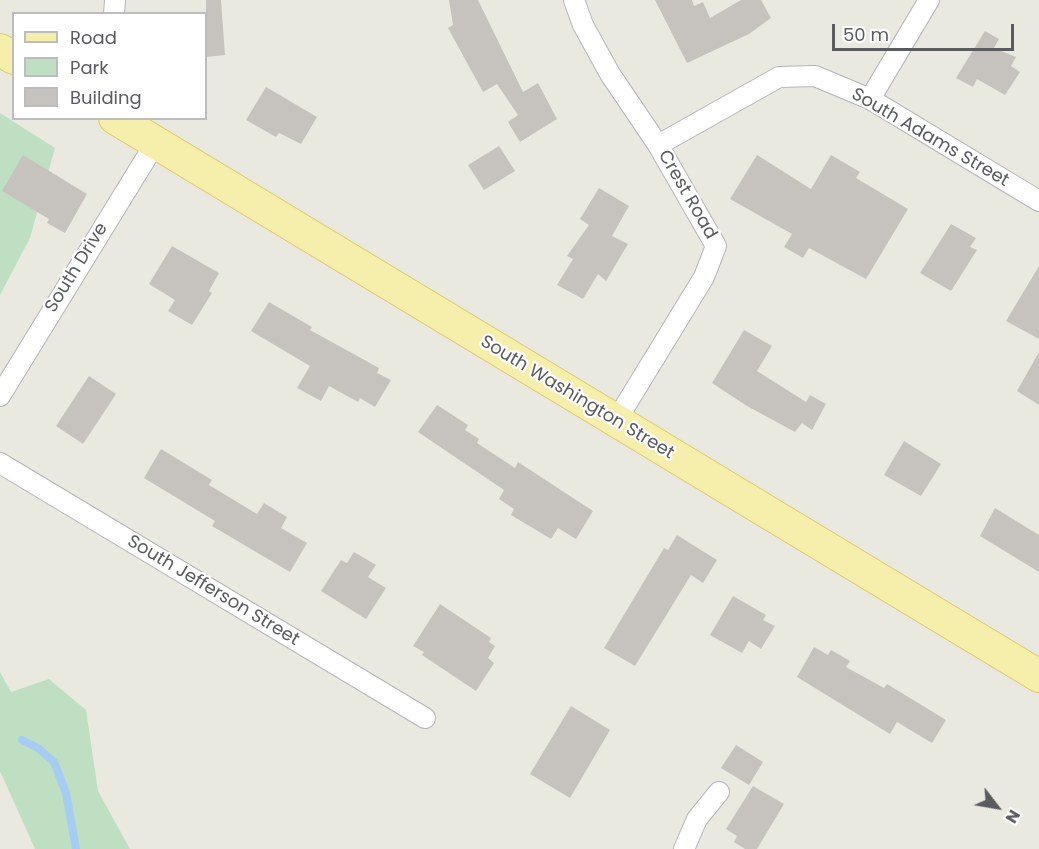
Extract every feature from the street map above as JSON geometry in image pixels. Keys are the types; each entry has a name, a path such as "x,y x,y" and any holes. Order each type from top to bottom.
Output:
{"main road":[{"name":"South Washington Street","path":"118,120 1039,676"}],"street":[{"name":"Crest Road","path":"574,0 583,25 610,74 658,145 716,246 704,277 616,421"},
{"path":"870,99 929,0"},
{"name":"South Adams Street","path":"658,145 779,77 815,76 870,99 1039,201"},
{"name":"South Drive","path":"0,396 156,142"},
{"name":"South Jefferson Street","path":"0,463 425,718"},
{"path":"684,849 697,819 719,792"}],"green space":[{"path":"0,113 55,148 30,238 0,295"},
{"path":"0,672 11,692 49,679 86,710 98,791 130,849 35,849 0,771"}],"building":[{"path":"206,0 221,0 225,55 207,57"},
{"path":"449,0 478,0 523,92 538,83 557,119 520,142 508,122 518,115 497,84 483,92 448,28 453,25"},
{"path":"655,0 692,0 694,6 703,2 710,18 741,0 761,0 771,18 749,34 687,63"},
{"path":"985,31 999,39 994,48 1016,57 1011,66 1020,72 1005,95 977,79 973,87 956,78"},
{"path":"266,87 317,117 301,144 279,133 276,137 246,120"},
{"path":"499,146 515,171 484,190 468,165"},
{"path":"23,155 87,194 65,233 47,223 49,219 2,191"},
{"path":"757,155 811,189 831,155 860,172 856,178 908,209 866,279 809,248 803,258 784,247 792,234 730,199"},
{"path":"599,188 629,206 612,236 628,244 606,281 598,274 583,299 557,285 573,259 567,256 589,225 580,219"},
{"path":"951,224 976,238 970,247 977,250 951,291 920,273"},
{"path":"172,246 219,273 209,291 212,293 192,325 168,311 175,300 149,284"},
{"path":"1039,266 1039,339 1006,321"},
{"path":"269,302 312,327 310,330 379,368 377,373 391,380 375,407 360,398 358,402 329,386 321,401 297,388 310,366 251,331"},
{"path":"744,330 772,346 757,371 806,402 810,395 826,404 812,430 802,423 795,432 747,406 712,383"},
{"path":"1039,352 1039,405 1017,391"},
{"path":"89,376 116,394 83,444 56,426"},
{"path":"437,405 468,425 465,430 479,439 477,443 515,468 518,462 593,511 576,539 558,528 551,539 511,515 514,509 499,499 504,490 418,432"},
{"path":"904,441 941,464 921,496 884,475"},
{"path":"161,449 212,480 209,485 257,514 264,503 287,517 281,528 307,543 290,572 212,526 215,521 144,478"},
{"path":"995,508 1039,535 1039,572 980,536"},
{"path":"677,535 717,560 703,583 691,575 635,666 604,648 664,548 668,550"},
{"path":"354,552 376,565 368,577 386,588 366,619 321,591 341,560 347,563"},
{"path":"733,596 766,615 763,620 775,626 761,649 749,641 742,653 710,635"},
{"path":"440,604 491,638 489,642 495,646 488,658 494,663 476,691 422,655 424,652 413,646"},
{"path":"814,647 828,655 831,650 850,661 846,667 884,688 887,684 946,720 932,743 897,722 890,734 797,677"},
{"path":"571,706 610,730 570,798 530,774"},
{"path":"736,745 763,762 749,785 721,768"},
{"path":"753,786 784,804 757,849 745,849 734,842 737,836 726,829"}],"waterway":[{"path":"22,740 38,748 54,762 66,793 76,849"}]}
